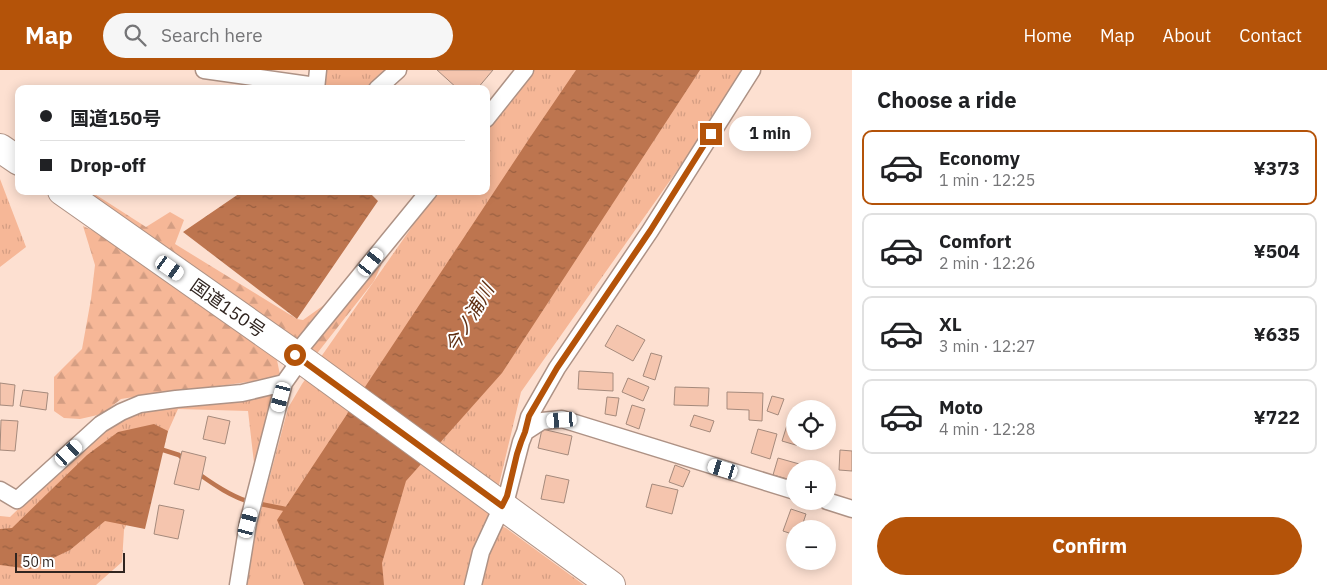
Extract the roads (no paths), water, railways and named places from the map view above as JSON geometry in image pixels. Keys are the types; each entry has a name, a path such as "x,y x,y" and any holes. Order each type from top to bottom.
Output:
{"highway":[{"path":"0,148 15,158"},
{"name":"国道150号","path":"68,195 301,359 611,585"}],"street":[{"path":"204,70 317,82"},
{"path":"381,85 398,70"},
{"path":"500,102 509,70"},
{"path":"490,114 526,70"},
{"path":"472,585 494,500 507,496 518,450 529,416 557,368 650,231 752,70"},
{"path":"238,585 248,523 284,383 425,195"},
{"path":"0,490 17,500 101,424 121,412 140,404 242,393 284,383"},
{"path":"525,432 542,421 562,420 786,488"},
{"path":"836,504 852,509"}],"water":[{"name":"今ノ浦川","path":"576,70 700,70 502,373 406,481 382,563 384,585 304,585 277,520"},
{"path":"237,195 372,195 378,201 297,319 183,232"},
{"path":"154,424 168,431 145,529 105,521 70,550 30,569 0,565 0,529 12,528 87,455 118,432"}],"waterway":[{"path":"160,449 179,455 184,460"},
{"path":"199,474 237,497 251,502 290,510"}]}
